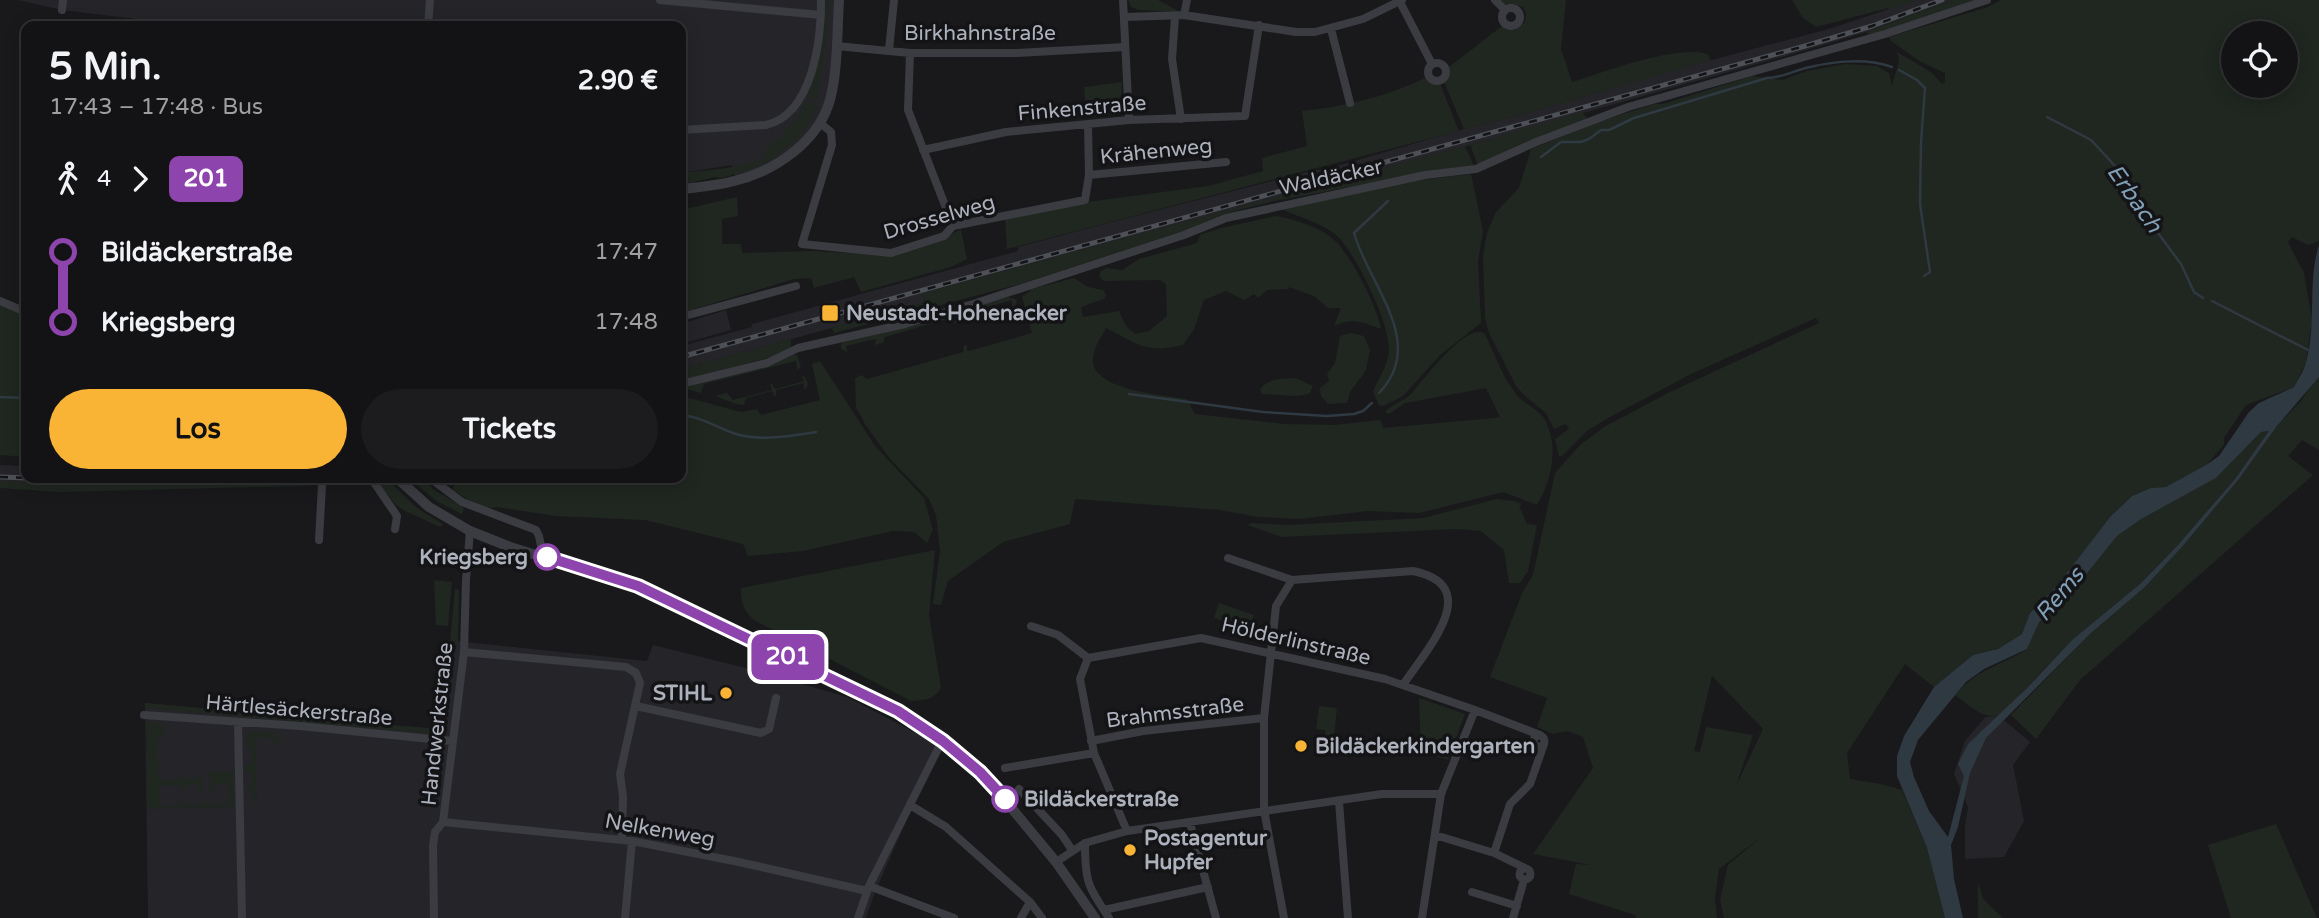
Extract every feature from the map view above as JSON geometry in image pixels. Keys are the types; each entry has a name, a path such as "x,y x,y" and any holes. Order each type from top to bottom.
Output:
{"street":[{"path":"62,10 63,0"},
{"path":"428,21 430,0"},
{"path":"660,0 821,15"},
{"path":"686,130 766,125 789,116 805,88 816,60 821,0"},
{"path":"686,188 716,185 753,175 787,157 820,123 830,98 835,66 839,0"},
{"path":"889,50 894,0"},
{"path":"1123,0 1126,17 1129,120"},
{"path":"1181,119 1172,59 1179,16 1187,0"},
{"path":"1495,0 1505,10"},
{"name":"Waldäcker","path":"686,383 767,363 798,348 905,324 995,298 1184,235 1226,218 1425,175 1476,169 1536,142 1628,107 1885,34 1987,0"},
{"path":"1126,17 1179,16 1296,32 1315,32 1363,19 1401,1 1432,64"},
{"name":"Finkenstraße","path":"923,150 1006,132 1129,120 1245,116 1259,25"},
{"path":"1331,29 1350,103"},
{"name":"Birkhahnstraße","path":"836,46 910,53 1017,53 1125,47"},
{"path":"910,53 908,110 953,226"},
{"name":"Drosselweg","path":"820,123 831,132 832,145 802,244 891,253 944,236 953,226 1085,200 1089,175"},
{"path":"1088,124 1089,175"},
{"name":"Krähenweg","path":"1089,175 1226,162"},
{"path":"686,316 796,286"},
{"path":"0,301 21,310"},
{"path":"319,540 323,483"},
{"path":"375,483 397,516 395,529"},
{"path":"403,483 429,507 470,531 510,547 611,576 658,595 898,711 943,741 990,782 1056,862 1095,918"},
{"path":"437,483 462,502 536,530 543,556"},
{"name":"Handwerkstraße","path":"434,918 433,846 435,832 443,822 464,652 470,531"},
{"path":"1228,558 1292,580 1413,570 1431,576 1441,583 1449,598 1447,615 1403,685"},
{"path":"1284,918 1264,810 1264,718 1276,606 1292,580"},
{"path":"1031,626 1058,635 1088,658 1080,679 1091,741 1127,831"},
{"name":"Hölderlinstraße","path":"1088,658 1201,638 1271,652 1403,685 1539,736 1534,743 1539,747 1544,744 1530,784 1510,804 1494,853"},
{"path":"464,652 626,667 636,673 640,682 620,774 623,797 622,839"},
{"path":"636,706 761,733 769,729 776,698"},
{"path":"1422,918 1441,794 1475,710"},
{"name":"Härtlesäckerstraße","path":"144,715 452,741"},
{"name":"Brahmsstraße","path":"1091,741 1143,731 1264,718"},
{"path":"238,722 242,918"},
{"path":"858,918 868,889 943,741"},
{"name":"Brahmsstraße","path":"1005,768 1094,753"},
{"path":"1019,789 1062,835 1072,850"},
{"path":"1056,862 1085,843 1127,831 1382,794 1441,794"},
{"path":"1339,802 1348,918"},
{"path":"910,806 946,827 1030,902 1042,918"},
{"name":"Nelkenweg","path":"443,822 622,839 868,889 954,918"},
{"path":"1190,823 1216,918"},
{"path":"1435,835 1494,853 1525,868 1531,874 1524,880 1513,918"},
{"path":"625,918 632,841"},
{"path":"1085,843 1085,870 1090,891 1107,914 1208,887"},
{"path":"1472,892 1517,906"},
{"path":"1021,918 1030,902"}],"shaded area":[{"path":"18,0 839,0 830,98 799,147 736,181 732,165 686,172 686,21 153,21 62,10"},
{"path":"824,0 829,0 816,100 806,96 822,47"},
{"path":"1128,0 1158,0 1177,10 1139,10 1131,7"},
{"path":"1500,0 1566,0 1561,49 1572,82 1640,60 1678,53 1708,54 1711,60 1464,129 1444,82 1450,74 1449,67 1502,26 1515,30 1525,22 1523,7 1504,4"},
{"path":"1792,0 1916,0 1890,10 1888,8 1816,27 1803,18"},
{"path":"1916,0 1952,0 1866,32 1799,52 1470,145 922,293 924,303 686,368 686,345 752,327 752,324 1018,251 1018,247 1327,169 1832,28"},
{"path":"1952,0 1978,0 1871,36 1866,32"},
{"path":"2001,0 2319,0 2319,239 2318,242 2308,245 2292,237 2288,242 2304,273 2312,320 2306,362 2294,387 2246,405 2224,438 2224,445 2206,465 2166,487 2151,488 2132,496 2110,517 2056,587 2030,613 2022,634 1998,649 1973,655 1934,687 1905,664 1847,753 1850,779 1902,790 1927,848 1945,918 1724,918 1720,900 1728,865 1760,838 1719,869 1715,898 1717,918 1636,918 1635,915 1569,894 1576,864 1591,865 1533,854 1593,768 1583,737 1567,731 1553,734 1537,727 1547,698 1490,677 1522,593 1533,575 1555,473 1580,445 1604,427 1670,392 1819,323 1816,318 1691,374 1588,430 1559,456 1555,439 1569,429 1566,424 1554,429 1546,413 1516,386 1489,333 1485,318 1483,255 1487,233 1496,212 1519,188 1531,149 1601,121 1752,76 1782,80 1807,71 1845,64 1877,66 1889,73 1892,86 1899,61 1897,52 1931,72 1942,84 1945,82 1945,73 1921,62 1889,37 1988,7","holes":["1712,676 1763,729 1736,786 1753,735 1706,727 1700,752 1694,751"]},
{"path":"1425,78 1431,83 1440,84 1459,131 1007,249 1005,219 1087,202 1208,186 1263,171 1262,158 1307,146 1302,111 1365,100"},
{"path":"1122,82 1121,113 1087,118 1084,87"},
{"path":"806,101 819,107 801,135 774,158 723,178 715,177 686,184 686,172 734,167 765,157 766,146 771,146 772,139 783,139 783,130 799,114"},
{"path":"1582,112 1587,118 1519,145 1478,165 1470,145"},
{"path":"1465,146 1474,166 1425,171 1274,201 1227,213 1184,231 1020,284 834,333 832,328 924,303 922,293"},
{"path":"1471,174 1483,231 1478,262 1481,323 1440,355 1403,396 1383,406 1379,405 1373,392 1388,358 1388,340 1379,310 1364,276 1335,234 1321,225 1282,209 1396,183"},
{"path":"737,197 738,216 722,219 722,244 741,244 742,253 812,251 890,255 939,241 961,229 967,259 951,267 861,292 854,277 814,288 811,278 794,279 686,311 686,209"},
{"path":"1275,216 1307,224 1335,241 1362,282 1381,328 1356,321 1334,326 1341,308 1328,308 1314,296 1289,287 1267,290 1258,298 1254,294 1244,300 1226,291 1204,300 1194,329 1183,345 1151,348 1106,328 1094,354 1095,369 1115,384 1130,389 1187,399 1195,414 1285,424 1334,425 1381,420 1383,428 1494,418 1500,417 1486,388 1405,403 1389,414 1385,412 1411,394 1435,366 1466,337 1476,332 1484,333 1512,389 1543,417 1548,427 1553,450 1552,461 1547,485 1537,505 1503,492 1419,513 1368,511 1300,519 1075,499 1070,524 1003,542 948,581 941,605 933,604 940,551 936,515 929,499 891,460 866,426 856,407 855,378 862,375 867,379 963,352 964,345 967,345 969,351 1032,333 1022,297 1032,289 1074,278 1088,287 1103,290 1106,295 1104,299 1081,307 1083,317 1119,311 1126,326 1135,334 1149,331 1167,316 1166,284 1160,280 1104,281 1100,278 1100,272 1106,268 1122,270 1139,259 1197,243 1200,235 1221,228"},
{"path":"1008,297 1017,300 1015,306 1012,307 1012,300 960,315 959,322 951,324 951,318 885,337 883,343 875,345 876,339 846,346 847,352 841,349 844,342 911,326"},
{"path":"0,301 21,310 21,457 0,455"},
{"path":"726,310 731,330 686,343 686,322"},
{"path":"1351,333 1364,336 1370,350 1366,370 1350,392 1347,403 1328,404 1321,396 1320,388 1329,381 1327,374 1335,363 1340,336"},
{"path":"791,339 791,349 772,357 686,379 686,368"},
{"path":"793,355 797,355 801,366 797,370 796,361 704,384 701,393 686,389 686,387 767,367"},
{"path":"820,361 875,446 924,498 933,530 927,543 914,532 893,531 803,551 748,556 743,544 645,520 555,516 491,508 474,503 453,490 454,483 686,483 686,397 741,412 757,409 761,415 820,400 812,364"},
{"path":"2319,375 2319,450 2302,440 2288,456 2313,475 2080,680 2036,739 2011,715 2091,633 2145,587 2181,548 2239,479 2277,426 2300,402"},
{"path":"802,376 808,384 807,388 804,389 804,383 776,390 776,396 772,391 746,398 744,405 715,396 727,393 733,400 772,390 770,384 775,389 804,381"},
{"path":"1295,378 1313,386 1310,393 1293,396 1262,394 1260,389 1272,381"},
{"path":"2270,431 2235,479 2177,546 2140,584 2072,640 2002,714 1983,714 1955,695 1981,673 2027,649 2038,622 2060,607 2117,536 2140,519 2216,478 2261,432"},
{"path":"0,465 21,466 21,482 0,481"},
{"path":"0,481 316,483 299,486 60,492 0,488"},
{"path":"39,483 140,483 59,484"},
{"path":"378,483 391,483 417,508 443,524 440,527 394,503"},
{"path":"415,483 428,483 464,508 462,514 436,501"},
{"path":"1497,499 1522,504 1519,506 1527,524 1537,525 1528,571 1520,583 1509,583 1504,550 1481,531 1457,529 1282,537 1247,525 1423,518"},
{"path":"935,550 929,615 941,688 928,699 911,701 754,620 742,602 741,588"},
{"path":"434,580 452,582 448,626 436,625"},
{"path":"455,589 459,590 458,646 453,653 446,720 442,730"},
{"path":"1219,603 1254,615 1249,630 1214,618"},
{"path":"446,640 647,661 653,645 847,697 937,744 866,918 148,918 145,703 437,729"},
{"path":"1419,698 1465,714 1448,760 1421,751"},
{"path":"145,703 437,729 437,733 145,708"},
{"path":"1319,706 1337,708 1334,737 1340,739 1340,755 1325,753 1325,730 1316,729"},
{"path":"1999,716 2030,742 2013,765 2024,821 2004,857 1965,859 1968,807 1954,774 1965,741 1985,717"},
{"path":"146,722 163,723 164,739 158,740 158,761 162,761 158,766 160,780 180,779 180,773 184,773 184,779 198,778 198,772 202,772 202,791 199,791 198,785 184,785 184,792 181,792 180,785 160,786 160,806 181,805 181,799 184,799 185,805 205,804 205,798 209,798 209,804 230,804 229,784 215,784 215,791 211,791 210,772 233,771 234,807 147,809"},
{"path":"249,732 276,733 276,740 284,740 284,743 272,743 272,738 256,737 257,801 250,802 253,800 252,788 246,788 246,785 252,785 252,773 244,773 245,765 252,765 251,746 244,746"},
{"path":"2276,824 2317,918 2231,918 2208,845"},
{"path":"1978,882 1983,899 2003,918 1978,918"}],"water":[{"name":"Rems","path":"2319,245 2319,377 2181,548 2145,587 2091,633 1986,738 1970,773 1958,827 1951,845 1954,879 1963,918 1945,918 1927,848 1897,776 1897,756 1904,736 1934,687 1973,655 1998,649 2022,634 2030,613 2056,587 2110,517 2132,496 2151,488 2166,487 2206,465 2219,456 2249,412 2259,403 2294,387 2304,369 2309,348 2315,259","holes":["2269,431 2235,479 2140,584 2072,640 2028,687 1968,744 1958,764 1964,776 1948,837 1929,811 1914,777 1910,762 1918,740 1966,682 1984,669 2027,649 2039,622 2060,607 2117,536 2141,519 2216,478 2261,432"]}],"waterway":[{"path":"1541,157 1561,142 1581,142 1601,130 1609,130 1634,118 1804,68 1851,61 1873,62 1892,67"},
{"path":"1899,70 1925,88 1920,204 1930,272 1924,276"},
{"name":"Erbach","path":"2047,117 2091,140 2116,167 2138,193 2158,233 2181,264 2194,292 2203,298"},
{"path":"1379,393 1393,374 1398,354 1396,334 1390,313 1354,233 1388,201"},
{"name":"Erbach","path":"2212,301 2308,350"},
{"path":"1129,394 1263,412 1327,416 1354,414 1363,411 1372,403"},
{"name":"Erbach","path":"0,397 21,398"},
{"name":"Erbach","path":"686,416 743,436 774,437 816,432"}],"railway":[{"path":"686,356 1805,46 1872,26 1942,0"},
{"path":"0,477 21,478"}],"bus line":[{"name":"201","path":"547,557 638,586 898,711 943,741 980,772 1005,799"}],"place":[{"name":"Neustadt-Hohenacker","path":"830,313"},
{"name":"Kriegsberg","path":"547,557"},
{"name":"STIHL","path":"726,693"},
{"name":"Bildäckerkindergarten","path":"1301,746"},
{"name":"Bildäckerstraße","path":"1005,799"},
{"name":"Postagentur Hupfer","path":"1130,850"}]}
